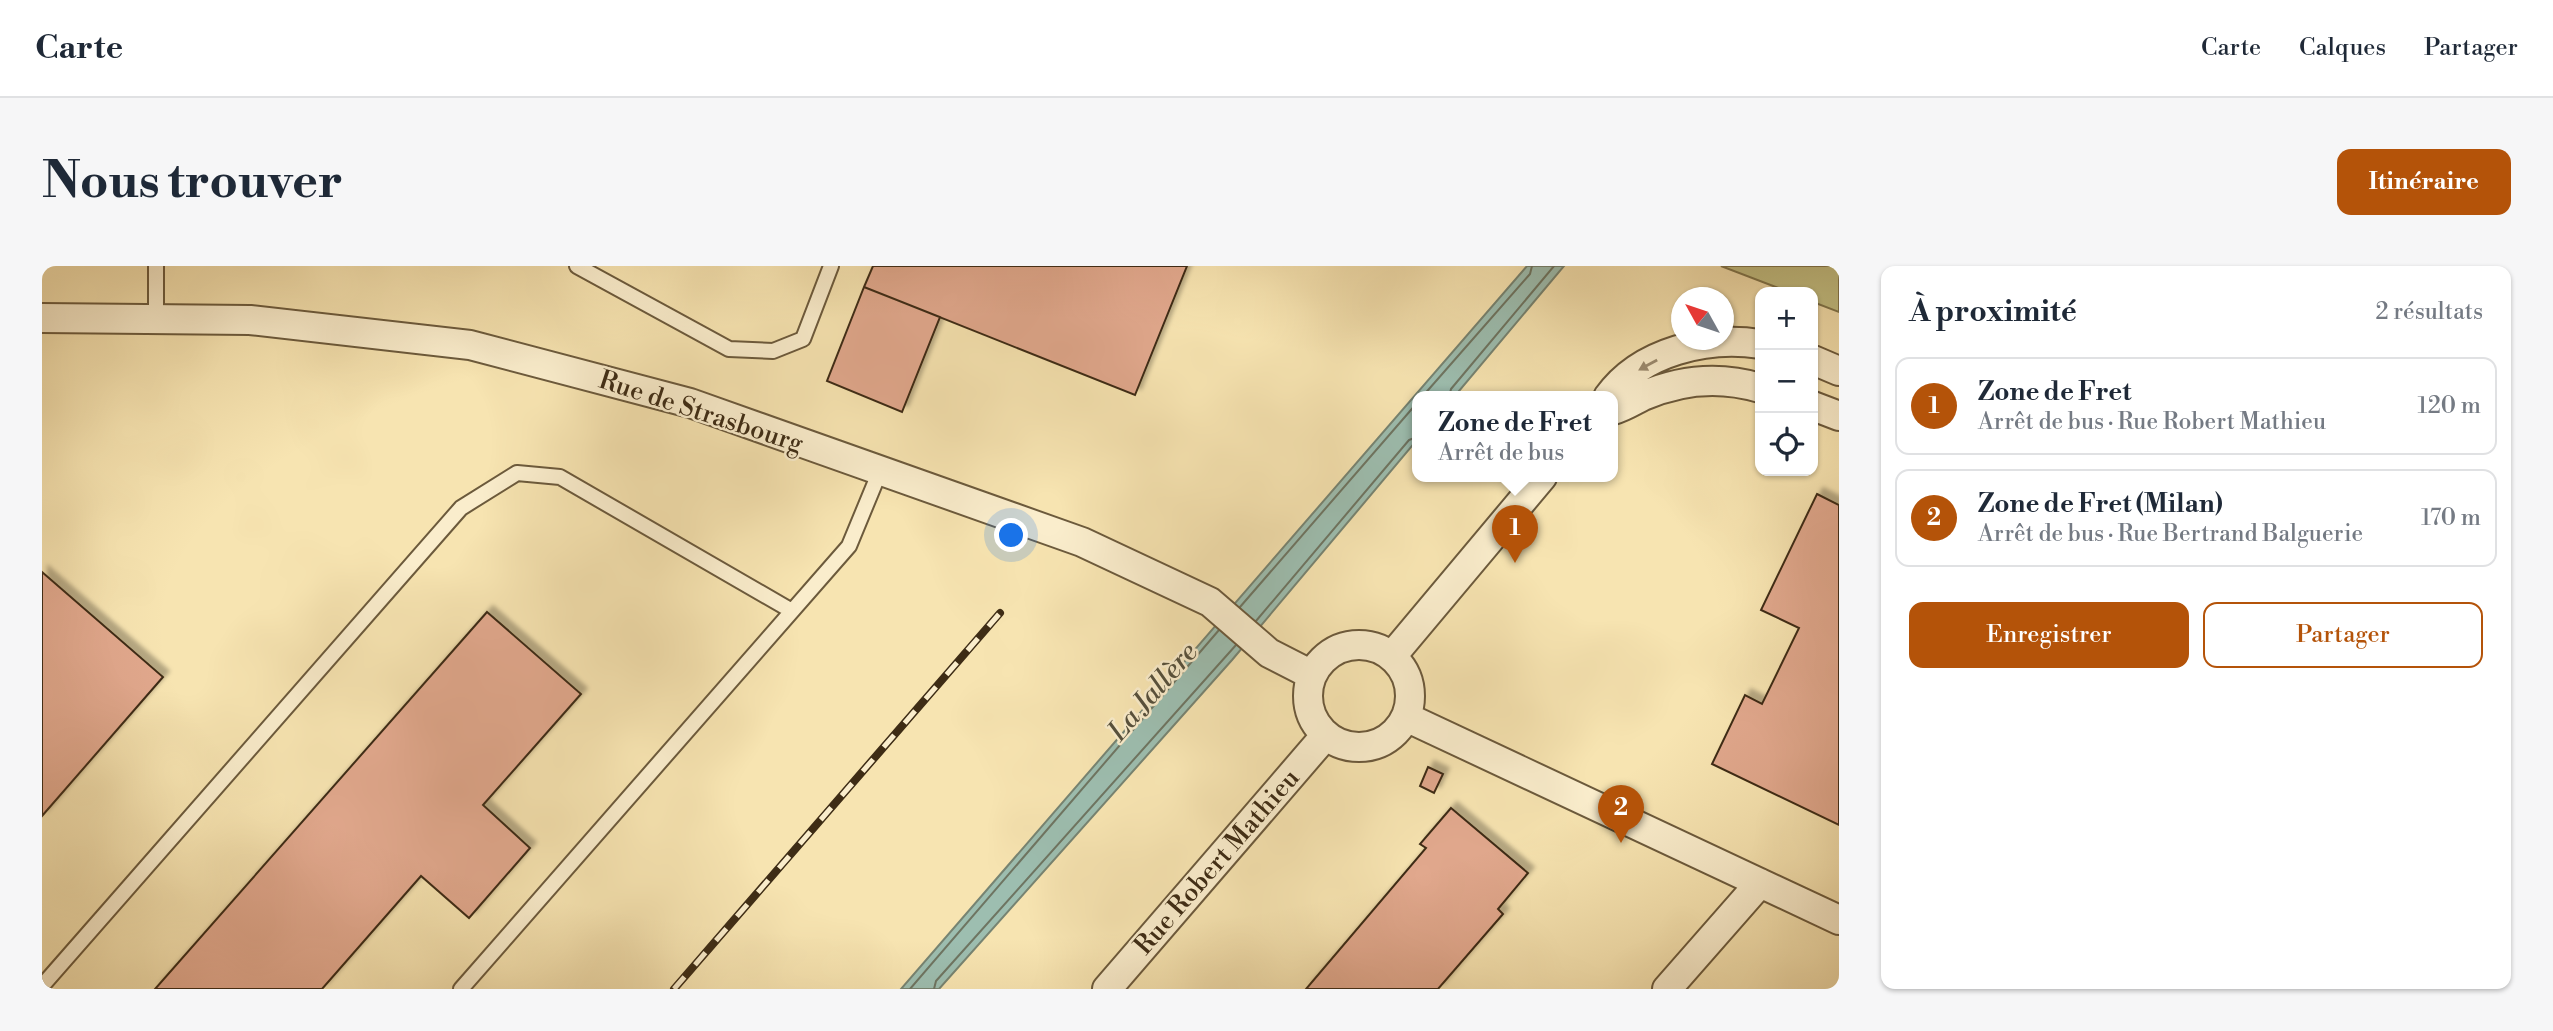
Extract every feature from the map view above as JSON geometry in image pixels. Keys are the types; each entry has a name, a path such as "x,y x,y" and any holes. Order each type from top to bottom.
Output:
{"street":[{"name":"Rue de Strasbourg","path":"42,318 250,320 470,345 690,403 1082,542 1210,603 1269,653 1312,675"},
{"path":"1614,391 1631,374 1685,347 1713,342 1755,344"},
{"path":"1818,362 1839,370"},
{"path":"1618,408 1673,386 1698,380 1722,380 1755,387"},
{"path":"1818,408 1839,416"},
{"path":"1392,656 1538,482"},
{"path":"1347,646 1378,648 1392,656 1403,668 1409,684 1410,701 1406,717 1397,730 1370,746 1354,747 1326,735 1315,723 1309,707 1308,691 1312,675 1326,657 1347,646"},
{"path":"1406,717 1839,920"},
{"name":"Rue Robert Mathieu","path":"1107,989 1326,735"},
{"path":"1667,989 1760,883"}],"lane":[{"path":"156,266 156,319"},
{"path":"577,266 729,349 773,351 803,339 831,266"},
{"path":"461,989 849,546 880,471"},
{"path":"42,986 461,508 517,473 560,477 792,611"}],"shaded area":[{"path":"1721,266 1839,266 1839,312 1818,304 1818,287 1776,287"}],"water":[{"path":"1527,266 1564,266 1459,391 1419,391"},
{"path":"1412,399 1412,446 1232,660 939,989 901,989"}],"building":[{"path":"873,266 1187,266 1135,395 864,287"},
{"path":"864,287 940,317 902,412 827,381"},
{"path":"1817,494 1839,505 1839,825 1712,764 1745,695 1762,704 1799,628 1761,610"},
{"path":"42,572 163,677 42,816"},
{"path":"487,612 581,694 483,805 530,848 469,918 421,876 322,989 155,989"},
{"path":"1428,767 1443,774 1434,793 1420,786"},
{"path":"1451,808 1528,873 1498,909 1503,914 1438,989 1306,989 1426,848 1420,844"}],"railway":[{"path":"674,989 1000,613"}],"place":[{"name":"Zone de Fret","path":"1515,563"},
{"name":"Zone de Fret (Milan)","path":"1621,843"}],"water label":[{"name":"La Jallère","path":"1153,692"}]}
